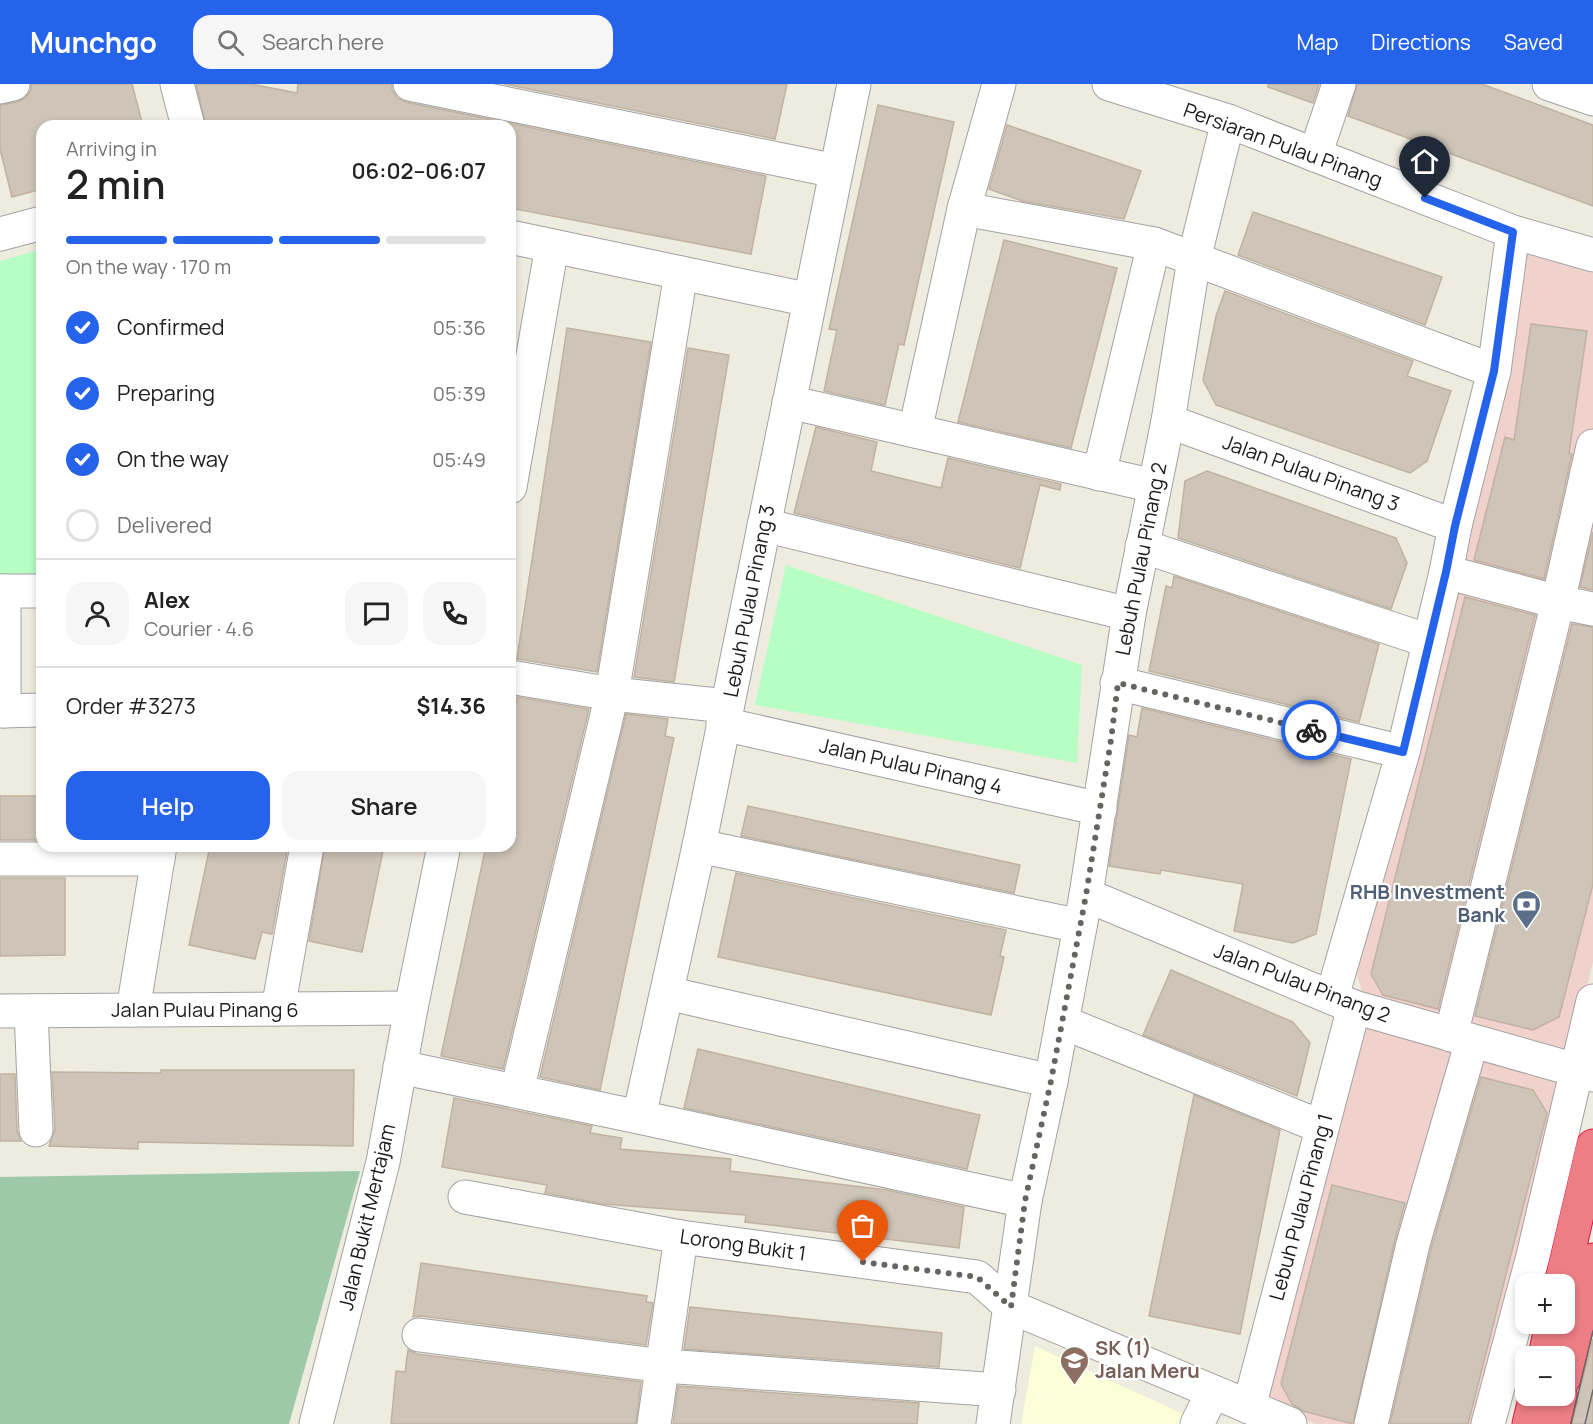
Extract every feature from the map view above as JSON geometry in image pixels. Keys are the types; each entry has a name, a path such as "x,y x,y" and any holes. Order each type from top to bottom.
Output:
{"highway":[{"path":"1563,1274 1593,1146"},
{"path":"1572,1346 1593,1260"},
{"path":"1529,1424 1533,1406"},
{"path":"1553,1424 1557,1406"}],"street":[{"path":"0,87 13,84"},
{"path":"177,84 186,120"},
{"path":"410,84 501,115 836,171"},
{"name":"Lebuh Pulau Pinang 3","path":"639,1117 699,846 854,84"},
{"path":"915,431 964,209 999,84"},
{"name":"Persiaran Pulau Pinang","path":"1109,84 1228,121 1513,232 1593,255"},
{"path":"1316,155 1339,84"},
{"path":"1549,84 1593,99"},
{"name":"Lebuh Pulau Pinang 2","path":"993,1424 1025,1201 1051,1081 1083,911 1129,614 1168,420 1194,259 1228,121"},
{"path":"964,209 1154,244 1494,371"},
{"path":"0,234 36,225"},
{"name":"Lebuh Pulau Pinang 1","path":"1249,1407 1322,1127 1343,1002 1455,526 1494,371 1513,232"},
{"path":"516,238 810,300"},
{"path":"1099,474 1154,244"},
{"path":"516,453 552,246"},
{"path":"517,1090 612,694 681,273"},
{"path":"789,402 1154,486"},
{"name":"Jalan Pulau Pinang 3","path":"1168,420 1455,526"},
{"path":"1371,1424 1462,1038 1593,447"},
{"path":"764,525 1129,614"},
{"path":"1142,546 1429,641"},
{"path":"1446,572 1593,609"},
{"path":"36,591 2,591 2,711 36,710"},
{"name":"Jalan Pulau Pinang 4","path":"516,678 725,715 1100,808"},
{"path":"1118,683 1403,752"},
{"name":"Jalan Pulau Pinang 2","path":"699,846 1083,911 1343,1002 1584,1073"},
{"path":"278,1009 306,852"},
{"name":"Jalan Bukit Mertajam","path":"316,1424 383,1162 443,852"},
{"path":"0,859 159,853 133,1010"},
{"path":"667,993 1051,1081"},
{"path":"1488,1424 1584,1073 1593,1001"},
{"name":"Jalan Pulau Pinang 6","path":"16,1011 411,1008"},
{"path":"16,1011 36,1130"},
{"path":"1062,1022 1322,1127"},
{"path":"400,1067 517,1090 1025,1201"},
{"name":"Lorong Bukit 1","path":"465,1197 681,1237 977,1277 1011,1307 1290,1424"},
{"path":"654,1424 681,1237"},
{"path":"419,1335 663,1366 999,1390"},
{"path":"1197,1424 1213,1392"}],"shaded area":[{"path":"1518,252 1593,273 1593,962 1478,1424 1316,1424 1260,1400 1364,997 1354,966"},
{"path":"360,1171 289,1424 0,1424 0,1177"},
{"name":"SK (1) Jalan Meru","path":"1035,1346 1205,1424 1021,1424"}],"green space":[{"path":"36,251 36,576 0,577 0,261"},
{"path":"786,565 1082,665 1077,763 755,705"}],"building":[{"path":"31,84 132,84 141,120 36,120 36,191 12,197 0,149 0,105 17,102 25,98 31,90"},
{"path":"196,84 251,84 297,93 298,84 392,84 392,90 397,98 406,102 494,120 205,120"},
{"path":"504,84 787,84 775,139"},
{"path":"1268,84 1319,84 1313,103 1268,87"},
{"path":"1357,84 1482,84 1593,125 1593,206 1348,116"},
{"path":"878,105 954,122 904,345 899,344 885,405 824,391 837,330 829,329"},
{"path":"516,125 766,176 751,254 516,209"},
{"path":"1007,125 1141,171 1124,219 1022,201 989,189"},
{"path":"1253,212 1442,277 1425,325 1238,255"},
{"path":"1004,240 1117,268 1071,448 958,422"},
{"path":"1225,291 1413,361 1407,376 1451,391 1427,461 1410,473 1216,405 1203,380 1216,316"},
{"path":"1531,324 1587,331 1569,453 1572,454 1544,579 1474,560 1505,437 1514,440"},
{"path":"567,328 651,342 597,672 517,659"},
{"path":"688,348 729,355 674,682 634,677"},
{"path":"816,427 877,442 871,471 941,488 948,458 1061,484 1060,490 1040,485 1020,568 794,513"},
{"path":"1207,471 1396,538 1407,563 1391,609 1178,538 1185,481"},
{"path":"1593,532 1593,590 1580,587"},
{"path":"1174,576 1379,644 1359,722 1149,671 1166,586 1172,588"},
{"path":"1465,597 1535,615 1438,1009 1383,995 1371,974"},
{"path":"1572,624 1593,627 1593,884 1559,1017 1533,1030 1475,1016"},
{"path":"517,697 589,709 503,1069 441,1056 485,852 516,852"},
{"path":"1142,708 1351,759 1316,934 1293,943 1234,931 1243,884 1161,870 1160,874 1109,866 1129,735 1137,737"},
{"path":"626,714 668,719 665,736 674,738 600,1090 540,1077"},
{"path":"0,796 36,796 36,840 0,840"},
{"path":"748,806 1020,865 1014,893 741,836"},
{"path":"209,852 287,852 272,934 262,932 255,959 189,945"},
{"path":"324,852 383,852 362,952 309,941"},
{"path":"736,873 1006,930 1000,956 1004,957 991,1015 718,957"},
{"path":"0,878 65,878 65,955 0,956"},
{"path":"1171,970 1293,1022 1310,1043 1297,1096 1143,1035"},
{"path":"698,1049 980,1115 967,1169 684,1108"},
{"path":"161,1070 354,1070 353,1146 138,1142 138,1149 49,1146 55,1129 52,1072 161,1073"},
{"path":"0,1074 15,1074 17,1131 21,1141 0,1141"},
{"path":"1481,1077 1533,1090 1547,1113 1468,1424 1390,1424 1431,1249"},
{"path":"1194,1095 1280,1130 1240,1334 1149,1316"},
{"path":"454,1098 592,1126 590,1133 622,1138 620,1149 731,1159 730,1171 887,1190 964,1207 959,1248 745,1222 746,1215 603,1204 545,1193 547,1185 442,1167"},
{"path":"1332,1185 1405,1203 1353,1424 1303,1411 1292,1404 1281,1384"},
{"path":"421,1263 647,1296 646,1302 653,1303 646,1345 421,1316 413,1317"},
{"path":"690,1307 942,1333 939,1367 684,1349"},
{"path":"1593,1339 1593,1424 1572,1424 1578,1390"},
{"path":"408,1350 417,1354 641,1382 636,1424 391,1424 396,1371 405,1372"},
{"path":"678,1386 919,1403 917,1424 673,1424"}],"tram line":[{"path":"1571,1424 1593,1331"},
{"path":"1585,1424 1593,1390"}],"way so far":[{"path":"863,1262 977,1277 1011,1307 1025,1201 1051,1081 1086,895 1118,683 1311,730"}],"place":[{"name":"RHB Investment Bank","path":"1526,930"},
{"name":"SK (1) Jalan Meru","path":"1074,1386"}],"route":[{"path":"1311,730 1403,752 1455,526 1494,371 1513,232 1425,198"}]}
